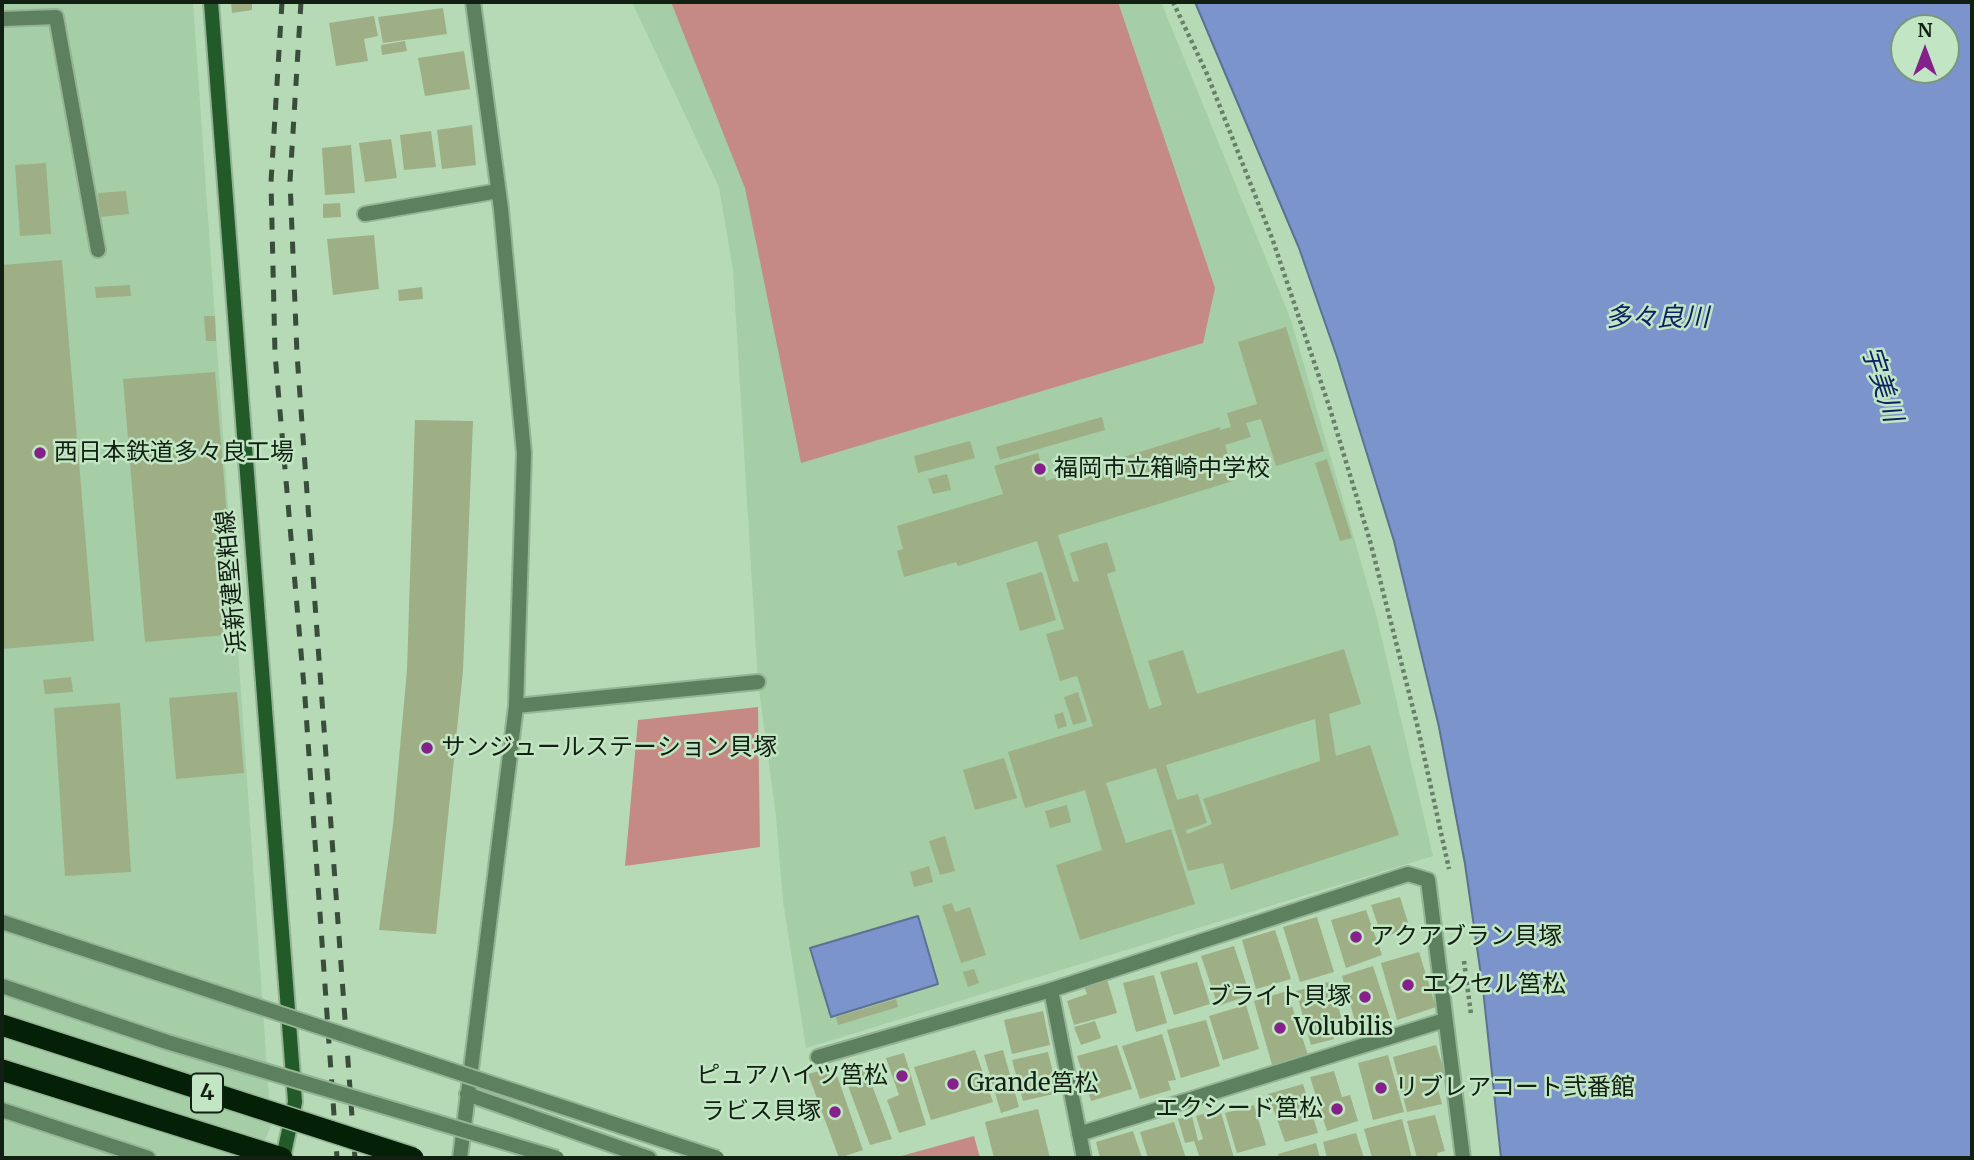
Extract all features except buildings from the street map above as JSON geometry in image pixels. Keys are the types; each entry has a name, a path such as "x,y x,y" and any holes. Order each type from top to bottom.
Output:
{"highway":[{"name":"4","path":"2,1025 413,1158"},
{"name":"4","path":"2,1070 283,1158"}],"main road":[{"name":"浜新建堅粕線","path":"211,2 295,1102 283,1158"}],"street":[{"path":"460,1158 516,706 524,453 498,191 473,2"},
{"path":"2,19 55,17 97,250"},
{"path":"365,214 498,191"},
{"path":"516,706 758,682"},
{"path":"818,1057 1051,990 1408,874 1428,880 1463,1158"},
{"path":"2,922 717,1158"},
{"path":"2,986 167,1042 557,1158"},
{"path":"1051,990 1084,1158"},
{"path":"1079,1134 1446,1020"},
{"path":"467,1094 649,1158"},
{"path":"2,1110 148,1158"}],"path":[{"path":"1173,2 1207,74 1272,238 1330,409 1393,632 1450,880"},
{"path":"1464,959 1472,1024"}],"shaded area":[{"path":"2,2 193,2 271,1126 256,1158 2,1158"},
{"name":"福岡市立箱崎中学校","path":"632,2 1161,2 1291,320 1377,618 1433,856 806,1048 783,901 776,816 758,682 733,269 719,187"},
{"path":"671,2 1118,2 1215,288 1203,343 801,463 745,188"},
{"path":"758,707 760,847 625,866 638,720"},
{"path":"974,1136 980,1158 894,1158"}],"water":[{"name":"多々良川","path":"1195,2 1972,2 1972,1158 1501,1158 1483,989 1465,864 1439,727 1394,541 1337,357 1299,248"},
{"path":"918,916 938,984 831,1017 810,948"}],"railway":[{"path":"282,2 271,182 275,354 305,698 337,1158"},
{"path":"301,2 290,181 297,354 355,1158"}],"place":[{"name":"西日本鉄道多々良工場","path":"40,453"},
{"name":"福岡市立箱崎中学校","path":"1040,469"},
{"name":"サンジュールステーション貝塚","path":"427,748"},
{"name":"アクアブラン貝塚","path":"1356,937"},
{"name":"エクセル筥松","path":"1408,985"},
{"name":"ブライト貝塚","path":"1365,997"},
{"name":"Volubilis","path":"1280,1028"},
{"name":"ピュアハイツ筥松","path":"902,1076"},
{"name":"Grande筥松","path":"953,1084"},
{"name":"リブレアコート弐番館","path":"1381,1088"},
{"name":"エクシード筥松","path":"1337,1109"},
{"name":"ラビス貝塚","path":"835,1112"}],"water label":[{"name":"宇美川","path":"1881,384"}]}
